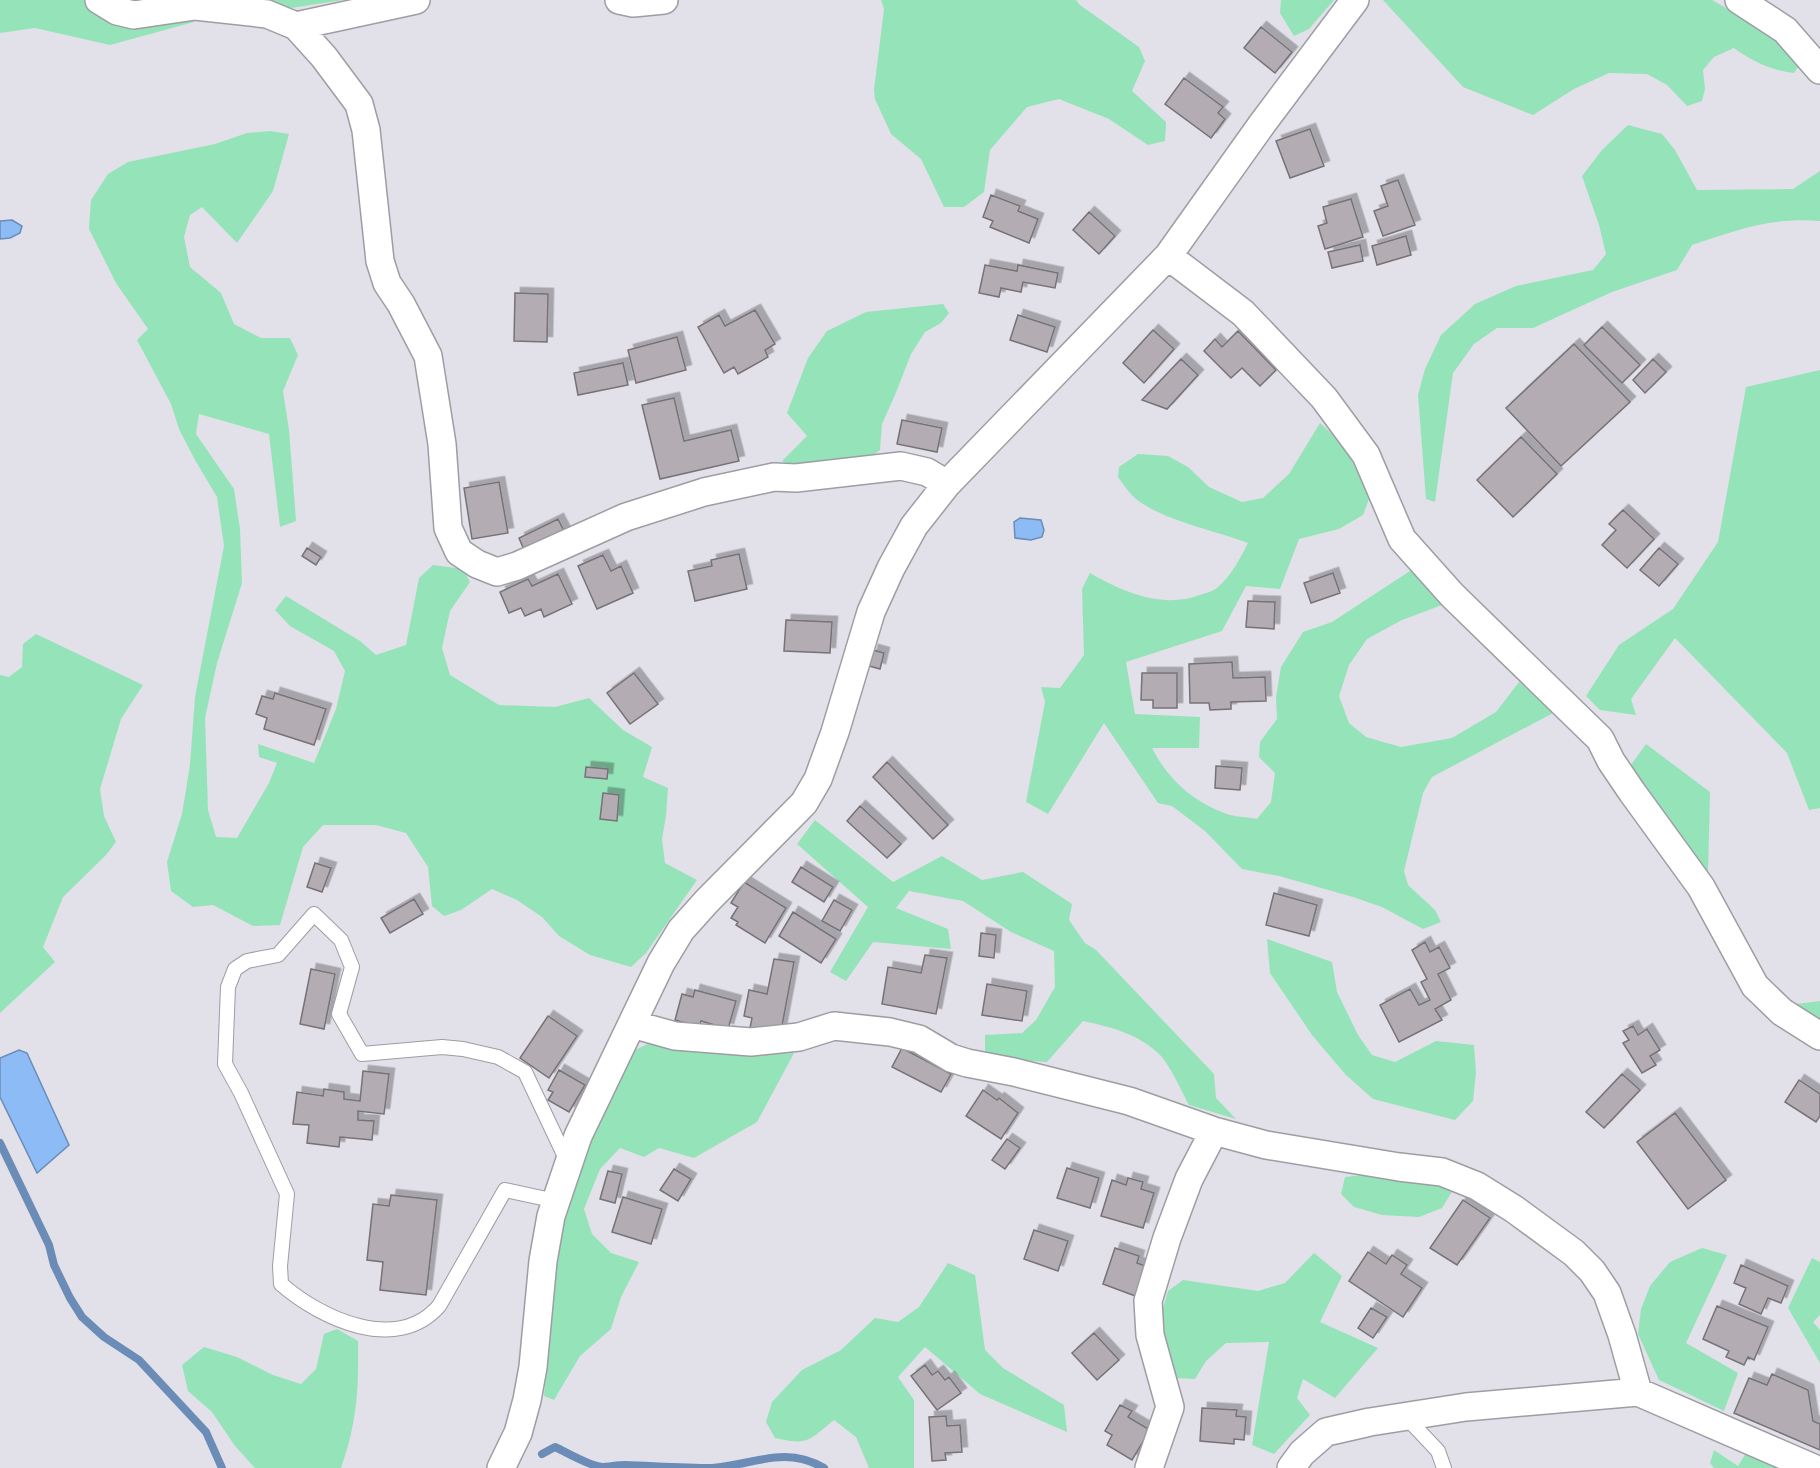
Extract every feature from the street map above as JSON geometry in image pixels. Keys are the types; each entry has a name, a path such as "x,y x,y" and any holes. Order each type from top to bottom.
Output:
{"street":[{"path":"99,0 117,11 134,15 195,6 267,14 296,26 324,57 359,104 366,130 380,261 387,283 401,304 428,356 441,444 448,528 459,552 477,564 497,572 517,566 627,517 704,492 774,477 796,478 901,466 927,472 946,484"},
{"path":"296,26 416,0"},
{"path":"619,0 633,3 664,0"},
{"path":"501,1468 518,1433 527,1400 533,1367 543,1261 551,1216 578,1136 661,963 681,930 706,901 804,803 818,778 835,732 871,612 914,526 946,484 1168,256 1262,124 1355,0"},
{"path":"1739,0 1785,30 1820,70"},
{"path":"1168,256 1243,313 1324,398 1365,455 1402,539 1452,595 1600,739 1611,761 1632,792 1701,888 1755,986 1782,1012 1820,1036"},
{"path":"632,1024 675,1036 751,1042 799,1037 834,1026 890,1032 919,1039 951,1058 967,1063 1014,1072 1129,1101 1214,1131 1308,1152 1442,1172 1477,1186 1514,1209 1574,1252 1592,1271 1607,1293 1623,1335 1638,1392"},
{"path":"1149,1468 1170,1407 1150,1335 1148,1301 1189,1179 1214,1131"},
{"path":"1291,1468 1302,1453 1326,1432 1370,1422 1466,1407 1638,1392 1813,1468"}],"lane":[{"path":"556,1201 505,1190 439,1306 429,1318 390,1330 371,1330 334,1318 297,1297 281,1284 280,1266 287,1194 241,1093 225,1064 228,987 235,969 247,961 278,956 314,914 341,940 352,967 339,1014 362,1054 442,1047 463,1049 507,1062 525,1072 568,1163"},
{"path":"1405,1416 1438,1451 1444,1468"}],"green space":[{"path":"0,0 179,0 194,22 110,45 35,28 0,33"},
{"path":"230,0 343,0 291,8"},
{"path":"881,0 1076,0 1139,47 1145,61 1132,91 1166,122 1165,141 1148,145 1109,119 1059,99 1027,107 990,150 984,192 964,207 944,207 921,159 891,134 875,99 874,90 884,9"},
{"path":"1281,0 1334,0 1309,29 1294,36 1280,13"},
{"path":"1383,0 1712,0 1759,29 1800,64 1794,73 1778,70 1755,61 1734,48 1714,57 1703,70 1705,89 1702,101 1687,106 1667,85 1647,74 1609,73 1574,89 1533,115 1463,87"},
{"path":"1628,125 1662,134 1675,150 1697,190 1793,189 1820,171 1820,221 1770,223 1692,245 1677,270 1612,292 1533,328 1497,328 1474,344 1453,373 1435,502 1426,499 1418,395 1425,369 1441,335 1475,304 1516,286 1593,270 1606,254 1599,225 1582,176 1602,150"},
{"path":"270,131 289,134 273,191 237,243 202,207 190,215 184,237 190,267 221,293 234,324 261,338 290,338 298,355 283,391 289,430 296,521 280,527 269,434 199,414 196,434 234,489 240,529 242,583 217,663 205,718 208,810 216,837 237,838 269,783 277,763 259,757 258,744 314,763 336,709 345,671 334,651 290,626 275,610 286,596 360,641 376,655 406,645 419,578 433,565 463,569 470,582 450,611 442,648 450,675 499,705 555,707 589,698 623,730 652,747 643,777 668,788 662,839 665,863 697,880 646,953 631,967 590,955 559,936 542,917 517,900 492,889 461,910 444,916 432,906 428,867 406,833 376,825 323,825 303,847 280,925 253,926 213,905 193,907 171,891 167,862 182,814 190,765 195,697 224,546 217,497 179,429 171,404 137,340 148,329 116,283 89,229 91,200 108,174 128,162 215,144 247,133"},
{"path":"943,304 949,313 941,323 925,332 911,354 882,424 880,450 866,461 800,470 782,461 807,436 787,413 808,358 827,331 866,312"},
{"path":"1820,370 1820,808 1809,810 1787,753 1675,638 1631,699 1636,715 1600,710 1586,696 1619,645 1673,609 1718,542 1746,387"},
{"path":"1320,423 1344,449 1360,477 1369,499 1363,515 1339,529 1299,539 1280,589 1246,586 1222,631 1126,662 1135,714 1200,717 1199,748 1152,748 1158,759 1173,779 1201,802 1228,814 1257,819 1271,802 1275,773 1259,757 1260,742 1277,719 1276,697 1281,667 1303,632 1332,622 1413,569 1442,605 1402,620 1367,639 1349,665 1339,696 1349,723 1366,737 1401,747 1452,738 1496,712 1519,682 1555,712 1432,777 1423,793 1404,871 1408,885 1435,910 1441,922 1423,929 1382,907 1353,897 1279,876 1242,869 1205,831 1172,806 1158,803 1104,723 1048,814 1026,802 1045,702 1041,687 1060,688 1084,655 1082,589 1090,573 1129,592 1143,596 1171,600 1186,599 1217,588 1231,573 1248,543 1175,519 1147,507 1133,497 1122,483 1118,477 1119,467 1138,454 1168,456 1188,467 1209,487 1242,502 1263,498 1289,474"},
{"path":"36,634 143,685 121,719 100,789 104,816 116,842 106,855 63,897 43,947 55,962 0,1013 0,675 9,677 22,667 23,644"},
{"path":"1646,744 1710,792 1708,873 1626,772"},
{"path":"815,820 893,882 942,856 982,880 1023,872 1072,904 1069,920 1085,943 1096,950 1214,1074 1216,1098 1236,1119 1189,1105 1172,1072 1160,1055 1134,1037 1104,1026 1083,1021 1047,1062 1017,1060 985,1054 985,1035 1022,1033 1036,1020 1055,987 1054,951 1011,932 963,901 909,891 896,908 948,929 951,949 873,942 846,981 830,972 868,907 797,844"},
{"path":"1267,939 1332,962 1337,992 1358,1035 1372,1055 1395,1062 1436,1041 1474,1045 1476,1072 1473,1101 1455,1120 1373,1099 1346,1075 1312,1035 1270,973"},
{"path":"1820,1001 1820,1026 1801,1015 1796,1004"},
{"path":"656,1040 745,1056 794,1053 757,1122 694,1158 659,1148 644,1157 620,1148 600,1169 584,1209 592,1234 611,1253 639,1262 621,1297 611,1329 580,1356 554,1400 544,1396 561,1219 578,1171 633,1051"},
{"path":"1370,1174 1453,1190 1442,1208 1419,1217 1382,1215 1354,1207 1341,1194 1345,1177"},
{"path":"1702,1248 1727,1255 1686,1343 1738,1373 1724,1411 1659,1380 1638,1334 1641,1309 1650,1286 1670,1262"},
{"path":"1314,1253 1342,1276 1320,1322 1378,1348 1335,1398 1303,1379 1297,1398 1310,1415 1274,1454 1252,1445 1269,1342 1226,1343 1206,1361 1195,1379 1176,1378 1157,1328 1168,1291 1183,1280 1258,1291 1285,1283"},
{"path":"1812,1258 1820,1262 1820,1315 1813,1322 1820,1330 1820,1363 1788,1308"},
{"path":"948,1263 975,1275 985,1350 1003,1368 1064,1405 1067,1432 980,1394 925,1347 898,1377 914,1400 914,1468 869,1468 856,1437 834,1420 808,1440 775,1438 766,1422 772,1402 802,1370 841,1350 875,1318 898,1322 919,1307"},
{"path":"337,1329 358,1341 356,1405 351,1436 341,1468 255,1468 235,1446 212,1412 188,1391 182,1365 204,1347 237,1357 273,1375 301,1384 316,1369 324,1334"},
{"path":"1714,1450 1738,1466 1746,1453 1778,1468 1714,1468 1710,1463"}],"water":[{"path":"12,220 22,226 20,233 10,238 0,239 0,221"},
{"path":"1020,518 1041,520 1044,530 1042,537 1031,540 1015,538 1014,522"},
{"path":"19,1050 27,1053 69,1145 37,1173 0,1097 0,1058"}],"building":[{"path":"1261,27 1292,52 1275,73 1244,48"},
{"path":"1184,78 1223,107 1218,113 1225,119 1211,138 1165,104"},
{"path":"1310,129 1324,166 1290,178 1276,141"},
{"path":"1398,180 1415,225 1383,236 1374,211 1388,206 1381,186"},
{"path":"991,195 1020,206 1018,211 1038,219 1029,243 990,227 993,221 983,217"},
{"path":"1351,199 1363,237 1325,249 1318,226 1327,223 1323,207"},
{"path":"1089,212 1115,236 1099,254 1073,230"},
{"path":"1406,236 1411,255 1377,265 1372,246"},
{"path":"1360,245 1363,261 1332,268 1328,252"},
{"path":"985,265 1017,271 1018,265 1058,273 1055,288 1023,282 1021,292 1001,288 999,297 979,293"},
{"path":"515,293 548,294 547,342 514,341"},
{"path":"755,310 775,344 765,350 768,357 738,374 734,367 724,373 698,327 719,315 725,326"},
{"path":"1018,315 1055,327 1047,352 1010,340"},
{"path":"1602,327 1640,365 1622,383 1584,345"},
{"path":"1153,330 1174,349 1144,383 1123,363"},
{"path":"1238,331 1276,370 1260,386 1242,368 1231,378 1204,351 1215,339 1222,347"},
{"path":"677,337 686,370 636,383 628,350"},
{"path":"1574,344 1630,402 1561,466 1506,408"},
{"path":"1181,359 1198,375 1167,409 1142,400"},
{"path":"1653,359 1666,372 1645,393 1633,380"},
{"path":"623,363 628,385 578,395 574,373"},
{"path":"674,398 684,441 731,430 739,461 660,479 642,405"},
{"path":"902,420 942,428 937,452 897,444"},
{"path":"1521,437 1557,474 1513,517 1477,480"},
{"path":"499,482 508,533 472,539 464,488"},
{"path":"1623,510 1654,539 1627,568 1602,545 1616,530 1609,524"},
{"path":"558,519 565,533 525,552 519,538"},
{"path":"307,548 321,557 316,565 302,556"},
{"path":"1659,548 1678,564 1659,586 1640,570"},
{"path":"739,554 747,589 695,601 688,571 712,566 711,560"},
{"path":"603,555 611,571 621,566 633,593 597,609 578,566"},
{"path":"1333,573 1340,593 1311,603 1304,583"},
{"path":"558,574 572,604 544,617 541,609 525,616 521,608 509,613 500,592 528,579 532,586"},
{"path":"1248,601 1275,602 1274,629 1246,627"},
{"path":"786,620 832,622 830,653 784,651"},
{"path":"873,650 884,653 880,669 869,666"},
{"path":"1232,662 1233,678 1265,677 1266,701 1231,702 1231,709 1210,710 1209,703 1190,703 1189,664"},
{"path":"634,673 658,704 630,724 607,693"},
{"path":"1142,673 1177,673 1177,708 1153,708 1153,700 1141,700"},
{"path":"275,693 326,709 314,745 264,729 267,718 256,714 262,696 273,699"},
{"path":"887,762 948,825 933,839 873,777"},
{"path":"1216,766 1242,768 1240,790 1215,788"},
{"path":"586,767 608,769 607,779 585,777"},
{"path":"603,793 619,795 617,821 600,819"},
{"path":"860,806 901,844 887,858 847,821"},
{"path":"315,863 331,868 322,892 307,887"},
{"path":"801,867 833,887 824,902 792,882"},
{"path":"744,882 786,908 765,943 736,925 738,922 731,918 738,907 731,903"},
{"path":"1274,893 1317,905 1309,936 1266,925"},
{"path":"414,899 423,914 390,933 381,918"},
{"path":"834,900 852,910 840,931 822,921"},
{"path":"793,912 836,939 821,963 779,936"},
{"path":"981,933 996,935 994,958 979,956"},
{"path":"1425,942 1430,952 1439,947 1450,968 1438,974 1451,1000 1435,1009 1442,1020 1399,1042 1380,1005 1410,989 1419,1005 1430,1000 1421,982 1427,979 1412,950"},
{"path":"925,955 947,958 936,1014 882,1004 888,967 921,973"},
{"path":"774,959 794,962 781,1031 749,1033 752,1018 744,1016 749,990 767,994"},
{"path":"311,969 335,974 324,1029 300,1024"},
{"path":"987,984 1027,991 1022,1021 982,1015"},
{"path":"695,990 736,1001 728,1029 701,1021 699,1027 675,1020 682,994 693,997"},
{"path":"548,1016 577,1036 549,1078 520,1058"},
{"path":"1633,1026 1638,1035 1647,1029 1660,1050 1650,1056 1656,1065 1642,1073 1623,1043 1629,1040 1623,1031"},
{"path":"902,1048 951,1074 941,1092 892,1067"},
{"path":"559,1070 585,1085 569,1112 548,1100 553,1092 548,1090"},
{"path":"363,1071 389,1074 384,1114 358,1111 358,1120 374,1121 372,1140 340,1137 339,1147 307,1143 309,1125 293,1124 297,1092 323,1096 324,1089 344,1092 344,1099 360,1101"},
{"path":"1622,1074 1640,1090 1604,1128 1586,1112"},
{"path":"1799,1080 1820,1094 1820,1116 1816,1122 1785,1102"},
{"path":"983,1090 997,1100 999,1098 1018,1113 1001,1139 966,1116"},
{"path":"1675,1113 1726,1180 1688,1209 1637,1142"},
{"path":"1007,1139 1020,1148 1005,1169 992,1160"},
{"path":"1067,1168 1099,1178 1090,1208 1057,1198"},
{"path":"674,1169 691,1179 678,1201 660,1190"},
{"path":"608,1171 622,1174 615,1203 600,1199"},
{"path":"1128,1178 1143,1182 1141,1189 1154,1193 1143,1228 1101,1216 1112,1180 1126,1185"},
{"path":"391,1195 437,1200 426,1295 380,1290 383,1262 367,1260 373,1204 389,1206"},
{"path":"623,1197 662,1209 651,1244 612,1232"},
{"path":"1463,1200 1490,1218 1457,1265 1430,1248"},
{"path":"1034,1230 1068,1241 1058,1271 1024,1259"},
{"path":"1115,1248 1139,1256 1137,1263 1148,1267 1138,1297 1103,1284"},
{"path":"1368,1252 1386,1264 1392,1255 1407,1265 1401,1274 1422,1288 1403,1317 1349,1281"},
{"path":"1741,1265 1788,1286 1781,1303 1768,1298 1761,1314 1739,1304 1746,1288 1734,1283"},
{"path":"1717,1306 1768,1327 1754,1360 1748,1357 1744,1365 1726,1357 1729,1351 1703,1339"},
{"path":"1371,1308 1387,1317 1373,1338 1358,1328"},
{"path":"1094,1333 1119,1360 1097,1380 1072,1353"},
{"path":"925,1365 932,1375 938,1371 945,1380 949,1377 961,1393 937,1410 911,1376"},
{"path":"1772,1374 1808,1390 1813,1421 1820,1424 1820,1450 1734,1413 1749,1378 1767,1385"},
{"path":"1120,1405 1132,1411 1128,1417 1150,1430 1132,1460 1107,1445 1112,1435 1105,1431"},
{"path":"1202,1408 1237,1410 1236,1416 1246,1417 1244,1440 1234,1439 1234,1444 1200,1441"},
{"path":"946,1416 947,1426 960,1425 962,1452 945,1453 946,1460 932,1461 929,1417"}],"waterway":[{"path":"0,1143 49,1245 54,1265 82,1317 104,1337 139,1360 206,1432 222,1468"},
{"path":"542,1454 555,1447 585,1462 602,1467 625,1465 712,1468 782,1457 809,1461 824,1468"}]}
